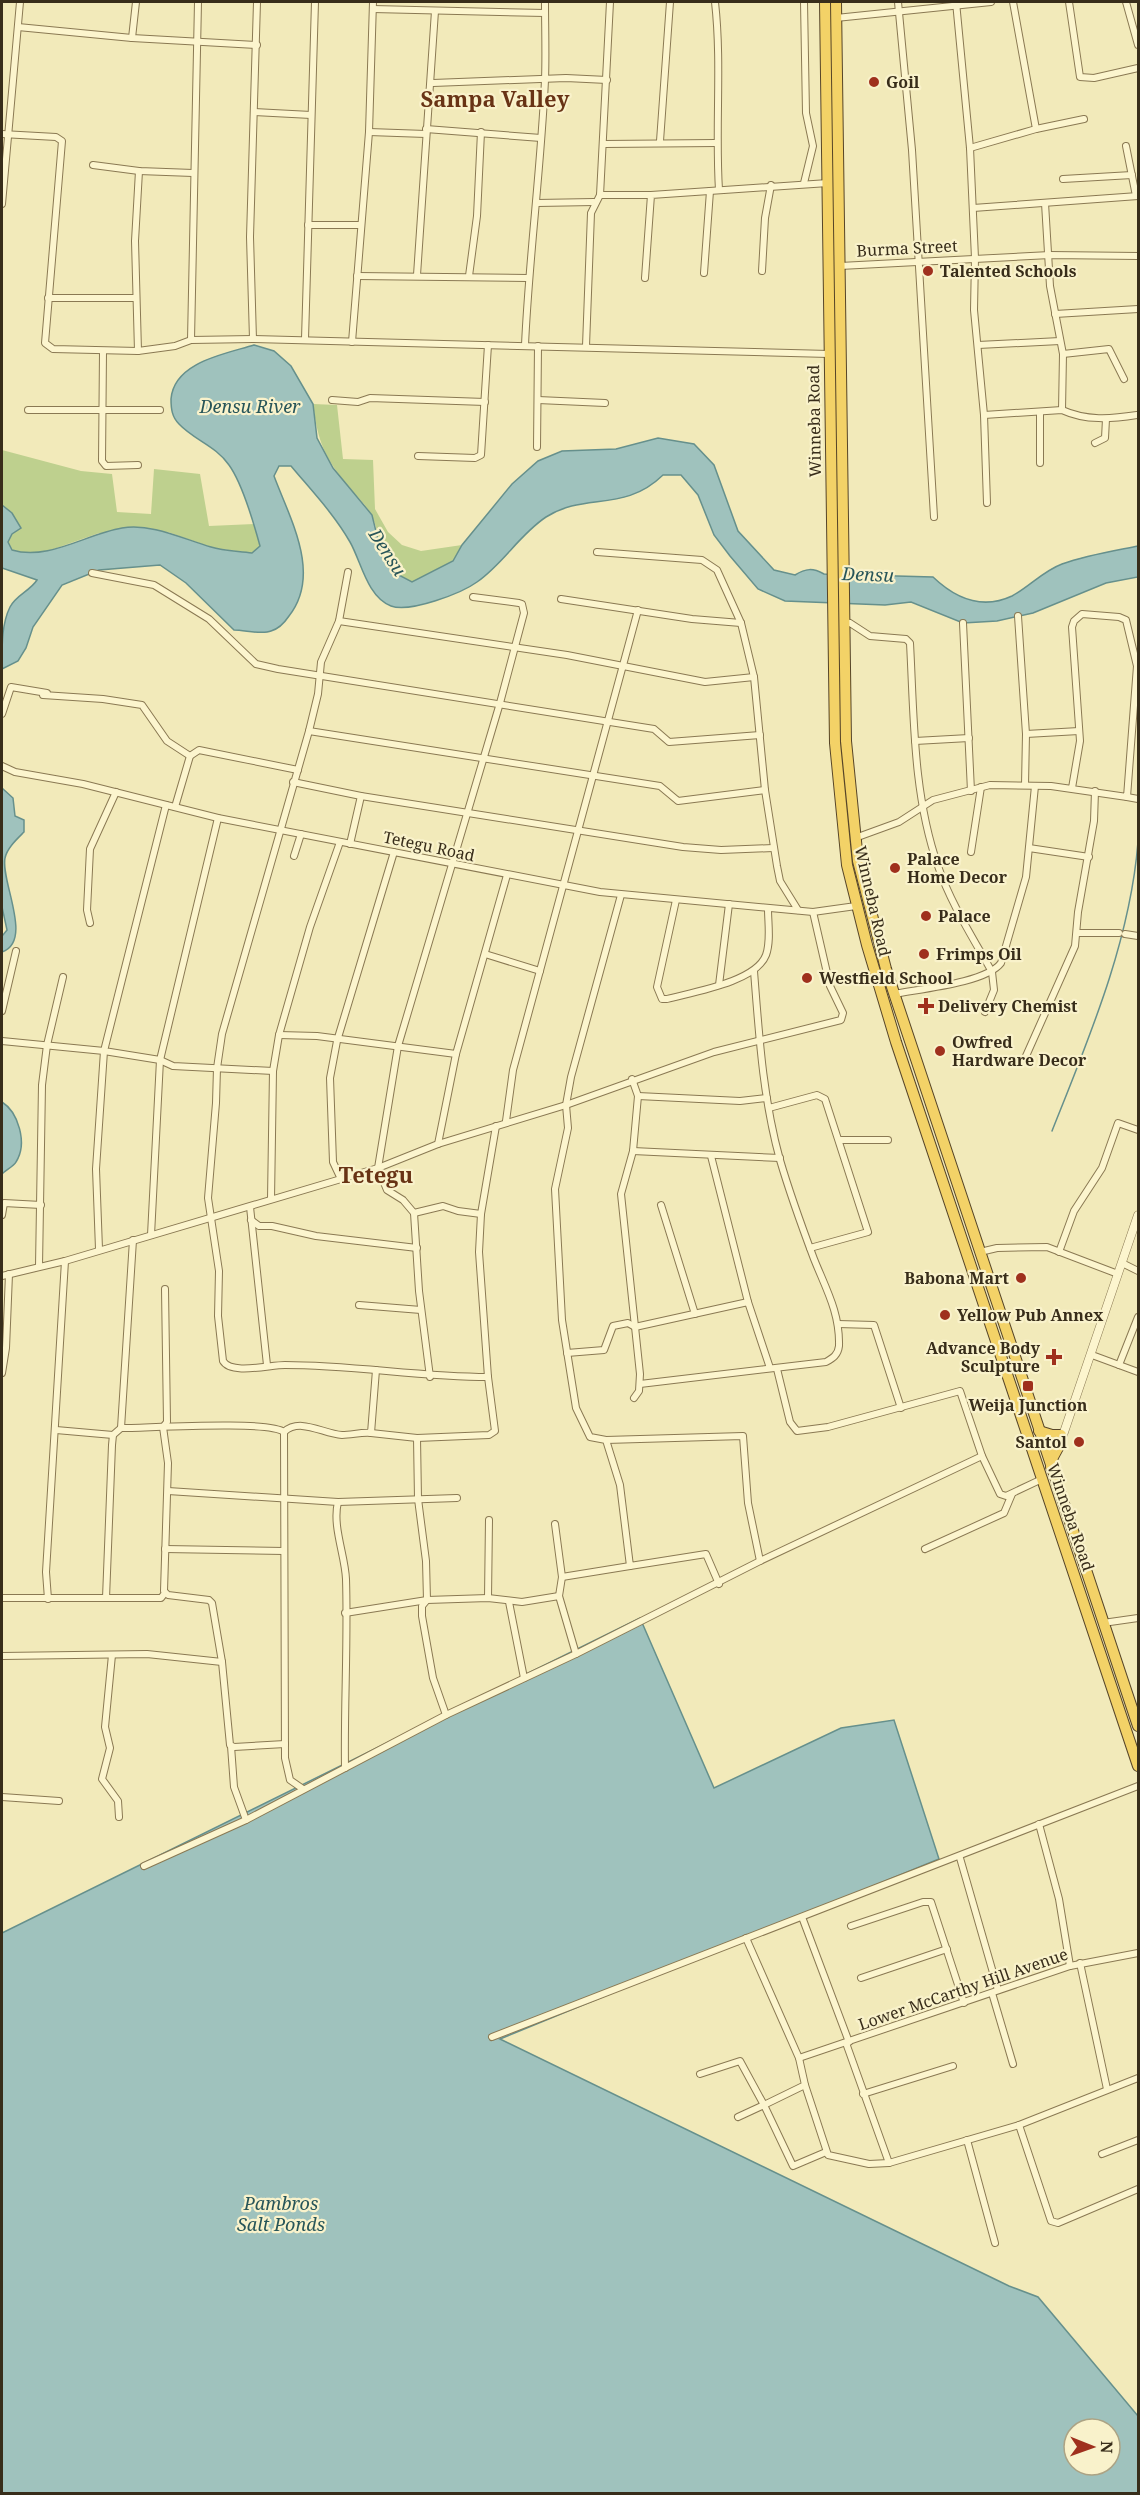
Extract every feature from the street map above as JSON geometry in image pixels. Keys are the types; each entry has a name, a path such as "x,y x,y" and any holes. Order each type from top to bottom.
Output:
{"highway":[{"name":"Winneba Road","path":"825,2 835,743 841,819 856,906 896,1042 976,1280 1039,1450 1051,1470 1138,1726"},
{"name":"Winneba Road","path":"836,2 844,559 848,618 846,741 855,838 868,907 894,994 1039,1431 1042,1479 1138,1766"},
{"path":"826,94 831,104 838,109"},
{"path":"826,142 838,151"},
{"path":"976,1280 988,1275"},
{"path":"1039,1431 1052,1435 1063,1433"},
{"path":"1051,1470 1053,1457 1059,1446"},
{"path":"1123,1718 1126,1712 1134,1711"}],"street":[{"path":"2,204 5,135 20,2"},
{"path":"132,38 136,2"},
{"path":"191,340 198,2"},
{"path":"253,339 250,237 257,2"},
{"path":"305,339 313,134 311,115 315,2"},
{"path":"486,2 486,10"},
{"path":"525,345 528,278 537,203 545,80 545,2"},
{"path":"586,346 591,213 594,202 600,195 610,2"},
{"path":"660,141 670,2"},
{"path":"716,2 720,58 716,143 719,190"},
{"path":"804,2 806,113 813,146 804,183"},
{"path":"898,2 912,150 934,517"},
{"path":"836,18 899,12 956,3 991,2"},
{"path":"1013,2 1036,129"},
{"path":"1069,2 1080,77 1094,78 1138,69"},
{"path":"1126,2 1138,45"},
{"path":"956,3 970,148 975,258 974,310 984,415 987,503"},
{"path":"352,342 369,132 373,5 435,12 486,10 545,13"},
{"path":"417,275 426,131 433,83 435,12"},
{"path":"18,27 196,43 257,45"},
{"path":"433,83 607,80"},
{"path":"254,112 311,115"},
{"path":"970,148 1036,129 1084,119"},
{"path":"369,132 481,132 541,138"},
{"path":"469,276 477,216 481,132"},
{"path":"5,135 56,137 63,141 45,344 53,349 103,352 138,351 175,346 191,340 305,339 829,354"},
{"path":"604,144 660,141 716,143"},
{"path":"813,146 826,142"},
{"path":"973,208 1137,196 1126,146"},
{"path":"93,165 139,171 193,173"},
{"path":"138,351 136,205 139,171"},
{"path":"1063,179 1132,176"},
{"path":"600,195 651,195 771,185 828,183"},
{"path":"762,271 765,218 771,185"},
{"path":"704,273 710,191"},
{"path":"645,278 651,195"},
{"path":"537,203 594,202"},
{"path":"1046,203 1049,272 1063,354 1062,410"},
{"path":"308,225 360,225"},
{"name":"Burma Street","path":"840,266 1050,255 1138,256"},
{"path":"357,276 528,278"},
{"path":"48,298 136,298"},
{"path":"1056,314 1138,309"},
{"path":"978,345 1060,341"},
{"path":"418,456 475,458 481,455 488,345"},
{"path":"537,447 538,346"},
{"path":"1063,354 1109,349 1124,379"},
{"path":"103,352 101,411 103,464 138,465"},
{"path":"332,400 358,402 370,398 485,402"},
{"path":"538,400 606,403"},
{"path":"28,410 160,410"},
{"path":"984,415 1062,410 1074,416 1106,419 1137,415"},
{"path":"1040,412 1040,463"},
{"path":"1095,443 1105,438 1106,419"},
{"path":"597,552 684,558 710,564 717,570 741,623 754,677 773,848 780,880 798,910"},
{"path":"348,572 339,621 321,662 309,731 224,1020 217,1068 208,1198 213,1217 219,1270 218,1316 223,1362 226,1366 237,1370 267,1365 376,1370 430,1377 488,1377"},
{"path":"92,573 154,585 209,619 256,664 654,729 669,742 760,735"},
{"path":"430,1377 421,1310 414,1213 403,1200 387,1190 378,1168 398,1046 484,758 524,613 522,604 473,597"},
{"path":"561,599 716,622 741,623"},
{"path":"506,1121 513,1071 576,829 638,610"},
{"path":"1072,788 1080,749 1072,637 1074,621 1082,614 1119,616 1126,620 1137,666 1127,797"},
{"path":"1018,616 1026,734 1025,785"},
{"path":"848,618 870,636 906,639 910,644 915,741 924,806 938,867 992,972 994,990 985,1012"},
{"path":"339,621 567,655 705,682 754,677"},
{"path":"963,623 971,791"},
{"path":"2,714 11,687 45,694 142,705 167,741 190,756"},
{"path":"309,731 660,786 678,801 765,790"},
{"path":"1026,734 1079,731"},
{"path":"915,741 969,738"},
{"path":"175,807 190,756 199,750 298,770"},
{"name":"Tetegu Road","path":"2,766 15,771 116,792 218,818 563,886 621,895 768,909 813,912 856,906"},
{"path":"293,782 361,796 683,847 721,850 773,848"},
{"path":"855,838 899,822 947,795 981,787 1025,785 1072,788 1137,799"},
{"path":"894,994 992,972 1001,963 1017,916 1026,877 1035,786"},
{"path":"971,852 981,787"},
{"path":"1026,1056 1071,956 1077,933 1078,912 1094,821 1095,791"},
{"path":"90,923 87,910 90,849 116,792"},
{"path":"350,844 361,796"},
{"path":"99,1249 96,1169 104,1051 166,805"},
{"path":"151,1235 160,1060 218,818"},
{"path":"294,856 301,834"},
{"path":"271,1199 273,1071 279,1035 310,927 340,842"},
{"path":"1029,848 1089,857"},
{"path":"341,1179 333,1162 330,1078 337,1041 394,852"},
{"path":"438,1144 456,1054 507,875"},
{"path":"621,895 582,1027 566,1105 568,1128 555,1193 561,1313 576,1408 585,1431 590,1437 606,1440 743,1436 748,1503 760,1561"},
{"path":"676,900 657,987 662,999 719,985 754,971 766,953 768,909"},
{"path":"719,985 729,904"},
{"path":"2,1373 6,1348 5,1275 65,1261 99,1249 378,1168 438,1144 506,1121 566,1105 632,1079 841,1020 843,1017 830,986 813,912"},
{"path":"1077,933 1138,936"},
{"path":"2,1011 16,951"},
{"path":"485,954 540,971"},
{"path":"640,1384 826,1362 833,1358 839,1349 838,1324 832,1297 810,1248 780,1158 766,1098 754,971"},
{"path":"39,1266 42,1085 46,1045 63,977"},
{"path":"279,1035 317,1036 337,1041 456,1054"},
{"path":"2,1041 104,1051 160,1060 173,1066 273,1071"},
{"path":"632,1079 638,1096 633,1151 621,1194 640,1384 634,1398"},
{"path":"638,1096 740,1101 766,1098"},
{"path":"769,1108 821,1096 828,1102 868,1232 810,1248"},
{"path":"1059,1252 1074,1211 1102,1168 1118,1123 1138,1130"},
{"path":"303,1789 290,1780 286,1771 284,1432 289,1427 301,1425 343,1435 371,1433 417,1438 493,1434 495,1427 479,1274 481,1214 496,1126"},
{"path":"839,1140 888,1140"},
{"path":"633,1151 780,1158"},
{"path":"711,1156 748,1302 774,1369 790,1422 798,1431 828,1427 960,1391 982,1456 1000,1494 1003,1497 1042,1479"},
{"path":"2,1215 4,1203 41,1205"},
{"path":"661,1205 695,1314"},
{"path":"414,1213 447,1206 458,1211 481,1214"},
{"path":"250,1207 267,1365"},
{"path":"1039,1450 1059,1446 1118,1274 1136,1231 1138,1215"},
{"path":"250,1220 259,1226 272,1226 316,1236 417,1248"},
{"path":"121,1428 120,1409 128,1334 133,1240"},
{"path":"980,1252 997,1248 1044,1247 1118,1274"},
{"path":"48,1599 46,1572 65,1261"},
{"path":"1122,1263 1138,1271"},
{"path":"165,1289 167,1422 163,1427 167,1448 168,1491 163,1587 165,1593"},
{"path":"567,1353 604,1350 613,1326 628,1323 635,1327 748,1302"},
{"path":"359,1305 421,1310"},
{"path":"1119,1365 1138,1317"},
{"path":"838,1324 874,1325 901,1408"},
{"path":"1092,1355 1138,1372"},
{"path":"371,1433 376,1370"},
{"path":"56,1430 113,1435 121,1428 163,1427 273,1428 284,1432"},
{"path":"1039,1450 1063,1433"},
{"path":"106,1598 113,1435"},
{"path":"417,1438 418,1499 426,1561 427,1600 422,1606 422,1616 434,1678 446,1715"},
{"path":"606,1440 620,1485 630,1566"},
{"path":"144,1866 246,1820 446,1715 719,1584 760,1561 982,1456"},
{"path":"168,1491 338,1502 457,1498"},
{"path":"926,1549 1004,1513 1012,1493"},
{"path":"338,1502 342,1556 346,1575 345,1613 348,1664 345,1768"},
{"path":"488,1598 489,1520"},
{"path":"555,1524 562,1577 559,1596 576,1654"},
{"path":"165,1549 284,1551"},
{"path":"562,1577 706,1554 719,1584"},
{"path":"2,1598 160,1598 165,1593"},
{"path":"165,1593 212,1603 222,1662 234,1787 246,1820"},
{"path":"345,1613 427,1600 488,1598 509,1602 559,1596"},
{"path":"509,1602 524,1678"},
{"path":"1102,1623 1138,1618"},
{"path":"2,1656 147,1654 222,1662"},
{"path":"112,1655 105,1727 110,1748 102,1779 118,1800 119,1817"},
{"path":"231,1746 285,1744"},
{"path":"492,2037 960,1858 1039,1824 1138,1786"},
{"path":"2,1797 59,1801"},
{"path":"1039,1824 1057,1890 1070,1966"},
{"path":"960,1858 1013,2064"},
{"path":"851,1926 923,1902 931,1902 964,2003"},
{"path":"802,1917 889,2163"},
{"path":"746,1938 799,2058 826,2152 832,2157 869,2164 889,2163 1019,2125 1138,2078"},
{"path":"861,1978 947,1949"},
{"name":"Lower McCarthy Hill Avenue","path":"799,2058 1070,1966 1138,1953"},
{"path":"1080,1963 1107,2090"},
{"path":"700,2074 740,2061 764,2105 790,2165 796,2167 826,2152"},
{"path":"863,2094 953,2066"},
{"path":"738,2117 805,2085"},
{"path":"1019,2125 1050,2221 1058,2223 1138,2188"},
{"path":"967,2140 995,2243"},
{"path":"1101,2154 1138,2142"}],"green space":[{"path":"313,404 337,405 343,459 373,460 375,509 388,532 402,545 421,551 462,545 453,561 412,582 400,577 392,570 386,563 370,512 328,458 317,429"},
{"path":"2,450 81,471 112,474 117,512 151,514 154,469 200,474 209,526 254,524 260,547 252,553 213,548 168,532 99,533 51,550 26,554 12,550 8,542 12,534 12,513 2,505"}],"water":[{"name":"Densu River","path":"254,345 274,351 291,366 313,404 317,438 333,468 372,515 382,556 391,571 412,582 453,561 462,545 512,484 538,461 562,451 616,449 658,438 694,444 714,465 738,531 774,570 795,575 810,570 824,574 933,577 960,596 980,602 990,602 1012,596 1062,564 1138,546 1138,577 1106,583 1033,613 997,621 963,623 911,602 885,605 785,601 758,589 730,556 714,535 698,495 681,475 663,475 648,487 634,494 575,505 546,517 519,540 487,574 470,586 436,601 410,607 391,606 376,595 370,587 350,542 330,512 291,466 279,466 274,476 300,546 303,582 298,600 279,627 263,633 234,630 186,583 160,565 99,570 62,585 33,627 26,648 18,661 2,669 3,637 7,614 19,596 37,580 2,568 2,505 12,513 21,528 12,534 8,542 12,550 39,552 108,531 133,527 156,530 226,550 252,553 260,546 247,504 234,473 224,458 179,424 173,416 171,403 174,386 191,368 216,356"},
{"path":"2,788 13,798 15,816 24,820 24,832 10,847 5,858 16,923 11,946 2,952 2,934 7,930 2,907"},
{"path":"2,1102 17,1120 21,1146 15,1164 2,1174"},
{"name":"Pambros Salt Ponds","path":"640,1618 714,1788 841,1728 894,1720 939,1859 500,2039 1009,2286 1038,2297 1138,2416 1138,2493 2,2493 2,1933"}],"waterway":[{"path":"1052,1131 1093,1025 1117,953 1134,879 1138,842"}],"place":[{"name":"Goil","path":"874,82"},
{"name":"Talented Schools","path":"928,271"},
{"name":"Palace Home Decor","path":"895,868"},
{"name":"Palace","path":"926,916"},
{"name":"Frimps Oil","path":"924,954"},
{"name":"Westfield School","path":"807,978"},
{"name":"Delivery Chemist","path":"926,1006"},
{"name":"Owfred Hardware Decor","path":"940,1051"},
{"name":"Babona Mart","path":"1021,1278"},
{"name":"Yellow Pub Annex","path":"945,1315"},
{"name":"Advance Body Sculpture","path":"1054,1357"},
{"name":"Weija Junction","path":"1028,1386"},
{"name":"Santol","path":"1079,1442"}],"district":[{"name":"Sampa Valley","path":"495,98"},
{"name":"Tetegu","path":"376,1174"}],"water label":[{"name":"Densu","path":"388,552"},
{"name":"Densu","path":"868,574"}]}
